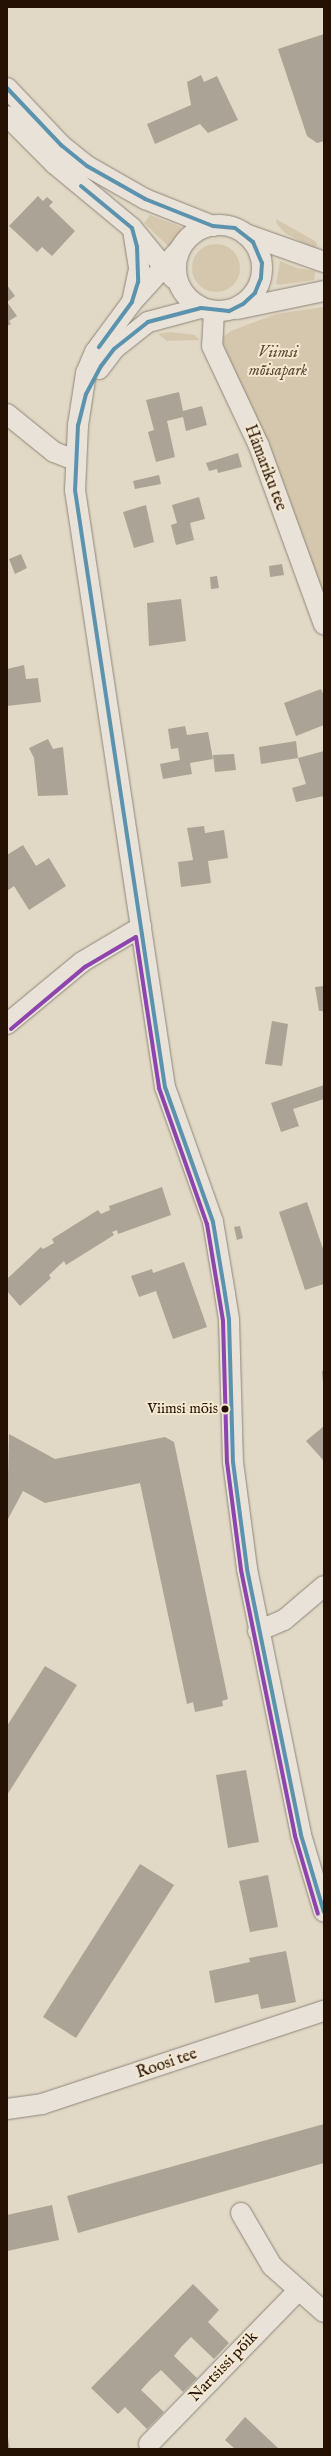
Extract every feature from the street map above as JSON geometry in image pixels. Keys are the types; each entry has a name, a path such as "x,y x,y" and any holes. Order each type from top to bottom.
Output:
{"street":[{"path":"7,88 61,145 87,166 145,199 213,226"},
{"path":"7,116 55,164 132,228 166,266 181,289 193,303 215,310 244,304 255,293 261,278 262,263 259,252 245,234"},
{"path":"324,262 224,225 213,226 194,233 166,266 132,302 95,352 86,373 78,425 75,460 76,490 165,1086 213,1222 225,1294 229,1320 233,1462 247,1569 258,1631 301,1835 324,1912"},
{"path":"132,228 139,268 132,302"},
{"path":"181,248 176,269 181,289"},
{"path":"78,425 86,394 101,366 114,349 148,322 324,290"},
{"name":"Hämariku tee","path":"215,310 212,346 258,443 324,625"},
{"path":"7,414 54,452 75,460"},
{"path":"7,1024 82,962 141,927"},
{"path":"258,1631 284,1620 324,1586"},
{"name":"Roosi tee","path":"7,2109 49,2102 324,2011"},
{"path":"242,2213 272,2266 324,2312"},
{"name":"Nartsissi põik","path":"148,2444 299,2290"}],"green space":[{"path":"150,215 181,227 182,230 169,247 144,223"},
{"path":"276,219 315,241 318,246 312,248 285,233 277,224"},
{"path":"216,244 225,246 233,251 238,259 240,268 238,277 233,285 225,290 216,292 207,290 199,285 194,277 192,268 194,259 199,251 207,246"},
{"path":"280,261 297,268 315,271 314,280 279,285 276,283"},
{"name":"Viimsi mõisapark","path":"324,307 324,600 221,338 231,331 276,314"},
{"path":"170,332 195,335 199,340 167,341 158,334"}],"building":[{"path":"324,34 324,141 317,143 307,136 278,49"},
{"path":"201,75 204,82 217,76 238,120 208,133 200,124 155,144 147,124 191,105 187,82"},
{"path":"38,196 43,201 47,197 53,202 49,206 75,231 52,256 42,247 37,252 9,226"},
{"path":"7,285 15,296 7,302"},
{"path":"7,302 17,316 9,321 11,324 7,326"},
{"path":"179,392 183,411 202,406 207,425 186,431 183,417 167,421 175,457 156,462 148,432 154,430 146,400"},
{"path":"238,453 242,467 218,473 217,469 209,471 206,463"},
{"path":"159,475 161,484 135,489 133,481"},
{"path":"199,497 205,519 190,523 194,540 176,545 171,525 177,523 172,505"},
{"path":"146,505 154,542 134,548 123,512"},
{"path":"21,554 27,568 15,574 9,559"},
{"path":"282,564 284,575 270,577 269,566"},
{"path":"217,576 219,588 211,589 210,577"},
{"path":"181,599 186,641 149,646 147,603"},
{"path":"24,665 26,679 38,678 41,702 7,706 7,669"},
{"path":"321,689 324,696 324,725 296,736 284,703"},
{"path":"185,726 187,735 208,732 213,759 190,763 192,774 163,779 160,764 180,760 178,748 171,749 168,729"},
{"path":"48,739 53,749 63,747 68,795 38,796 34,758 29,748"},
{"path":"296,741 298,758 261,764 259,747"},
{"path":"324,751 324,796 296,802 292,788 306,784 298,758"},
{"path":"234,754 236,770 215,772 213,755"},
{"path":"204,826 205,833 224,830 228,858 208,861 211,883 181,887 178,862 193,860 187,828"},
{"path":"23,845 36,866 49,858 66,886 29,910 14,886 7,891 7,855"},
{"path":"324,986 324,1011 319,1011 315,987"},
{"path":"272,1021 288,1024 282,1066 265,1064"},
{"path":"324,1085 324,1099 293,1109 299,1126 281,1132 271,1103"},
{"path":"162,1187 171,1215 118,1234 117,1230 112,1232 114,1235 66,1265 64,1261 49,1275 51,1278 20,1306 7,1291 7,1279 41,1247 43,1249 54,1243 52,1239 98,1210 101,1214 110,1210 109,1206"},
{"path":"307,1202 324,1252 324,1284 305,1290 279,1212"},
{"path":"240,1226 243,1238 237,1240 234,1227"},
{"path":"184,1262 207,1327 173,1339 156,1291 139,1297 131,1276 152,1269 153,1273"},
{"path":"322,1371 324,1371 324,1383 323,1383"},
{"path":"324,1426 324,1461 306,1441"},
{"path":"9,1434 55,1459 165,1437 174,1442 228,1699 222,1701 223,1706 195,1712 193,1702 187,1704 140,1483 45,1503 23,1491 7,1521"},
{"path":"45,1666 77,1685 7,1795 7,1726"},
{"path":"246,1770 259,1842 228,1848 216,1775"},
{"path":"140,1864 174,1885 76,2038 43,2017"},
{"path":"268,1875 278,1927 250,1932 239,1881"},
{"path":"286,1951 296,2002 261,2009 258,1994 215,2003 209,1971 250,1962 249,1958"},
{"path":"324,2124 324,2163 78,2233 67,2196"},
{"path":"52,2205 59,2240 7,2251 7,2215"},
{"path":"193,2284 219,2310 208,2322 229,2343 214,2359 191,2337 182,2346 174,2356 197,2378 183,2392 161,2370 151,2379 141,2390 164,2412 147,2429 125,2407 118,2414 91,2388"},
{"path":"245,2417 279,2449 235,2449 225,2440"},
{"path":"8,2438 10,2449 7,2449"}],"transit line":[{"path":"7,88 61,145 87,166 145,199 213,226 235,228 253,242 262,263 261,278 255,293 243,304 229,311 201,308 148,322 114,349 101,366 86,394 78,425 75,490 165,1087 213,1222 225,1294 229,1320 233,1462 247,1569 301,1835 324,1912"},
{"path":"81,186 132,228 137,247 138,282 132,302 99,347"},
{"path":"11,1029 85,967 136,937 159,1088 207,1224 223,1321 227,1462 241,1570 295,1836 318,1914"}],"place":[{"name":"Viimsi mõis","path":"225,1409"}]}
